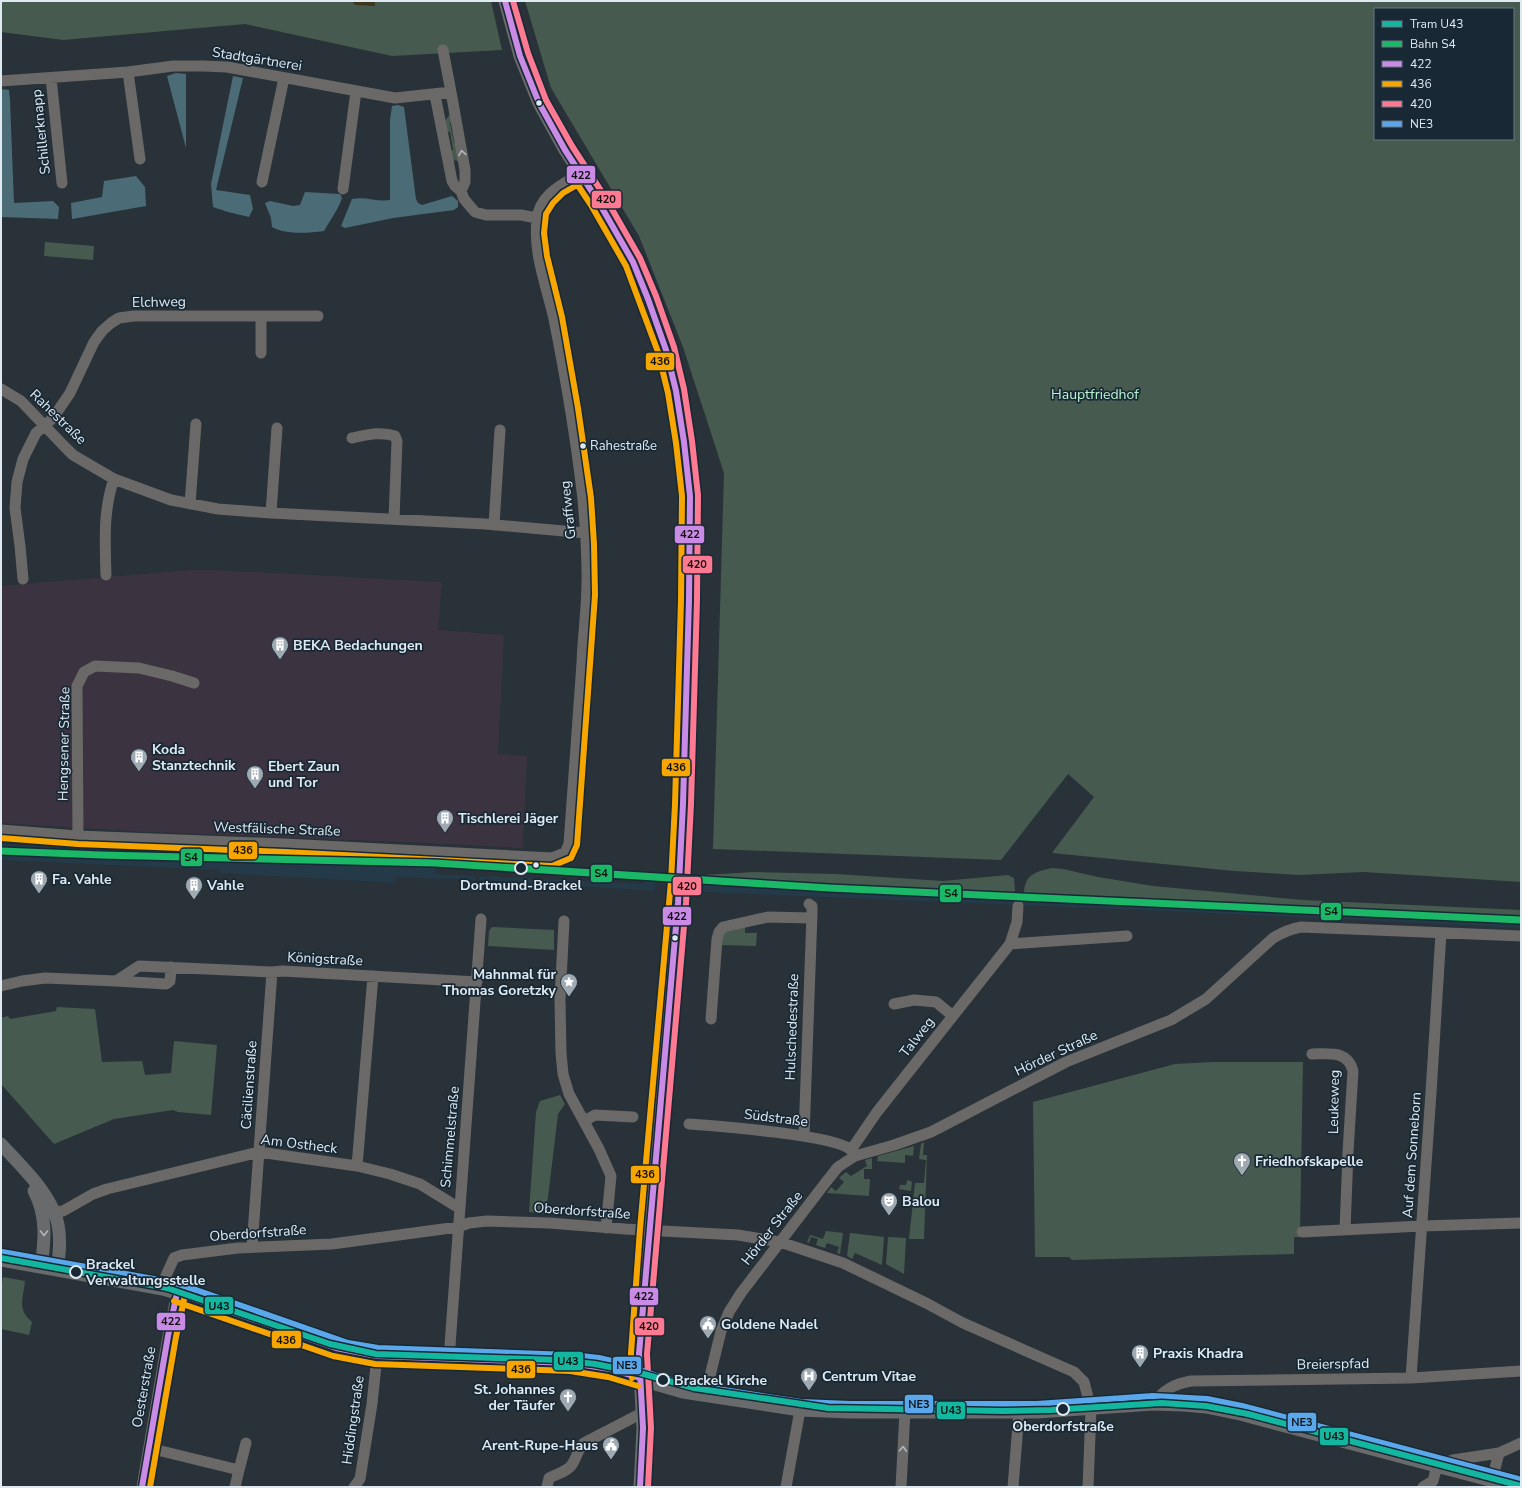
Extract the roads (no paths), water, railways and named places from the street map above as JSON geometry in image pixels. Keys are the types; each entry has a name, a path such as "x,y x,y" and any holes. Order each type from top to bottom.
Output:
{"main road":[{"path":"506,1 512,31 528,80 548,121 598,201 633,262 648,299 666,350 678,406 690,496 689,608 679,882 648,1230 640,1354 642,1413 640,1487"},
{"path":"1,1144 59,1212 57,1270"},
{"path":"21,1166 39,1200 43,1214 45,1228 41,1267"},
{"path":"1,1260 178,1293 336,1348 377,1356 571,1363 622,1372 683,1392 800,1410 850,1412 1019,1412 1091,1409 1153,1404 1183,1405 1223,1410 1516,1487"}],"street":[{"path":"443,50 465,170 465,182 461,191"},
{"name":"Stadtgärtnerei","path":"1,81 128,72 161,67 203,66 227,67 395,98 436,95 451,92"},
{"path":"128,72 140,159"},
{"name":"Schillerknapp","path":"51,78 62,183"},
{"path":"262,182 284,78"},
{"path":"343,189 356,91"},
{"path":"436,95 452,181 461,191 468,206 479,214 521,215 537,218"},
{"name":"Graffweg","path":"552,858 565,853 569,844 587,574 586,533 577,457 564,377 551,307 536,240 537,218 540,207 549,194 561,184 580,174"},
{"name":"Elchweg","path":"23,579 15,508 17,482 23,459 36,433 53,418 70,393 94,342 105,328 119,318 134,316 318,316"},
{"path":"260,353 261,316"},
{"name":"Rahestraße","path":"1,389 21,400 73,454 114,479 147,492 190,504 218,509 271,513 494,525 586,533"},
{"path":"190,504 196,424"},
{"path":"271,513 277,428"},
{"path":"494,525 500,430"},
{"path":"352,438 371,434 390,434 395,436 397,442 394,519"},
{"path":"106,575 106,514 114,479"},
{"name":"Hengsener Straße","path":"78,836 77,686 84,672 95,666 139,668 194,683"},
{"name":"Westfälische Straße","path":"1,830 78,836 293,844 552,858"},
{"name":"Hulschedestraße","path":"804,1136 812,906 809,904"},
{"name":"Talweg","path":"853,1153 877,1112 1010,944 1016,922 1018,906"},
{"path":"711,1019 717,939 719,932 723,927 768,917 811,918"},
{"name":"Schimmelstraße","path":"449,1359 481,919"},
{"path":"564,921 560,1000 562,1067 565,1084 569,1094 599,1149 610,1176 606,1228"},
{"name":"Hörder Straße","path":"709,1380 720,1334 729,1312 741,1293 838,1167 853,1153 894,1145 931,1132 1066,1062 1172,1020 1206,999 1257,952 1282,932 1301,927 1521,936"},
{"name":"Auf dem Sonneborn","path":"1411,1378 1441,933"},
{"path":"1010,944 1127,936"},
{"name":"Königstraße","path":"116,980 139,966 272,972 283,971 477,982"},
{"path":"1,986 45,978 116,980 166,984 170,981 171,968"},
{"name":"Cäcilienstraße","path":"252,1247 272,972"},
{"path":"358,1166 373,976"},
{"path":"894,1004 914,1000 936,1002 953,1016"},
{"name":"Leukeweg","path":"1312,1054 1335,1054 1342,1056 1348,1060 1353,1072 1348,1152 1346,1230"},
{"path":"584,1121 594,1115 633,1117"},
{"name":"Südstraße","path":"689,1124 804,1136 839,1144 853,1153"},
{"name":"Am Ostheck","path":"59,1212 93,1194 107,1189 259,1152 358,1166 390,1174 420,1184 459,1208"},
{"name":"Oberdorfstraße","path":"160,1289 174,1258 182,1255 252,1247 332,1244 458,1227 469,1223 493,1221 738,1234 780,1242 843,1263 926,1303 963,1323 1074,1372 1084,1382 1091,1409 1088,1487"},
{"path":"1302,1232 1521,1223"},
{"name":"Oesterstraße","path":"142,1487 167,1343 178,1293"},
{"name":"Hiddingstraße","path":"354,1487 360,1479 372,1404 377,1356"},
{"name":"Breierspfad","path":"1153,1404 1166,1390 1179,1383 1191,1380 1411,1378 1521,1371"},
{"path":"786,1487 800,1410"},
{"path":"901,1487 905,1411"},
{"path":"1013,1487 1019,1412"},
{"path":"547,1487 549,1478 565,1471 573,1464 579,1448 584,1443 642,1413"},
{"path":"235,1487 246,1443"},
{"path":"1423,1487 1433,1481 1437,1466 1453,1460 1499,1454 1521,1443"},
{"path":"149,1448 239,1470"},
{"path":"1492,1480 1499,1454"}],"tram line":[{"name":"U43","path":"1,1258 167,1288 330,1344 376,1354 559,1360 595,1364 640,1373 694,1388 828,1408 1003,1411 1051,1410 1162,1403 1206,1406 1248,1414 1521,1486"}],"rail line":[{"name":"S4","path":"1,851 101,855 435,863 829,888 1521,920"}],"place":[{"name":"Rahestraße","path":"583,446"},
{"name":"BEKA Bedachungen","path":"280,660"},
{"name":"Koda Stanztechnik","path":"139,772"},
{"name":"Ebert Zaun und Tor","path":"255,789"},
{"name":"Tischlerei Jäger","path":"445,833"},
{"name":"Dortmund-Brackel","path":"521,868"},
{"name":"Fa. Vahle","path":"39,894"},
{"name":"Vahle","path":"194,900"},
{"name":"Mahnmal für Thomas Goretzky","path":"569,997"},
{"name":"Friedhofskapelle","path":"1242,1176"},
{"name":"Balou","path":"889,1216"},
{"name":"Brackel Verwaltungsstelle","path":"76,1272"},
{"name":"Goldene Nadel","path":"708,1339"},
{"name":"Praxis Khadra","path":"1140,1368"},
{"name":"Brackel Kirche","path":"663,1380"},
{"name":"Centrum Vitae","path":"809,1391"},
{"name":"Oberdorfstraße","path":"1063,1409"},
{"name":"St. Johannes der Täufer","path":"568,1412"},
{"name":"Arent-Rupe-Haus","path":"611,1460"}],"park label":[{"name":"Hauptfriedhof","path":"1095,394"}]}
